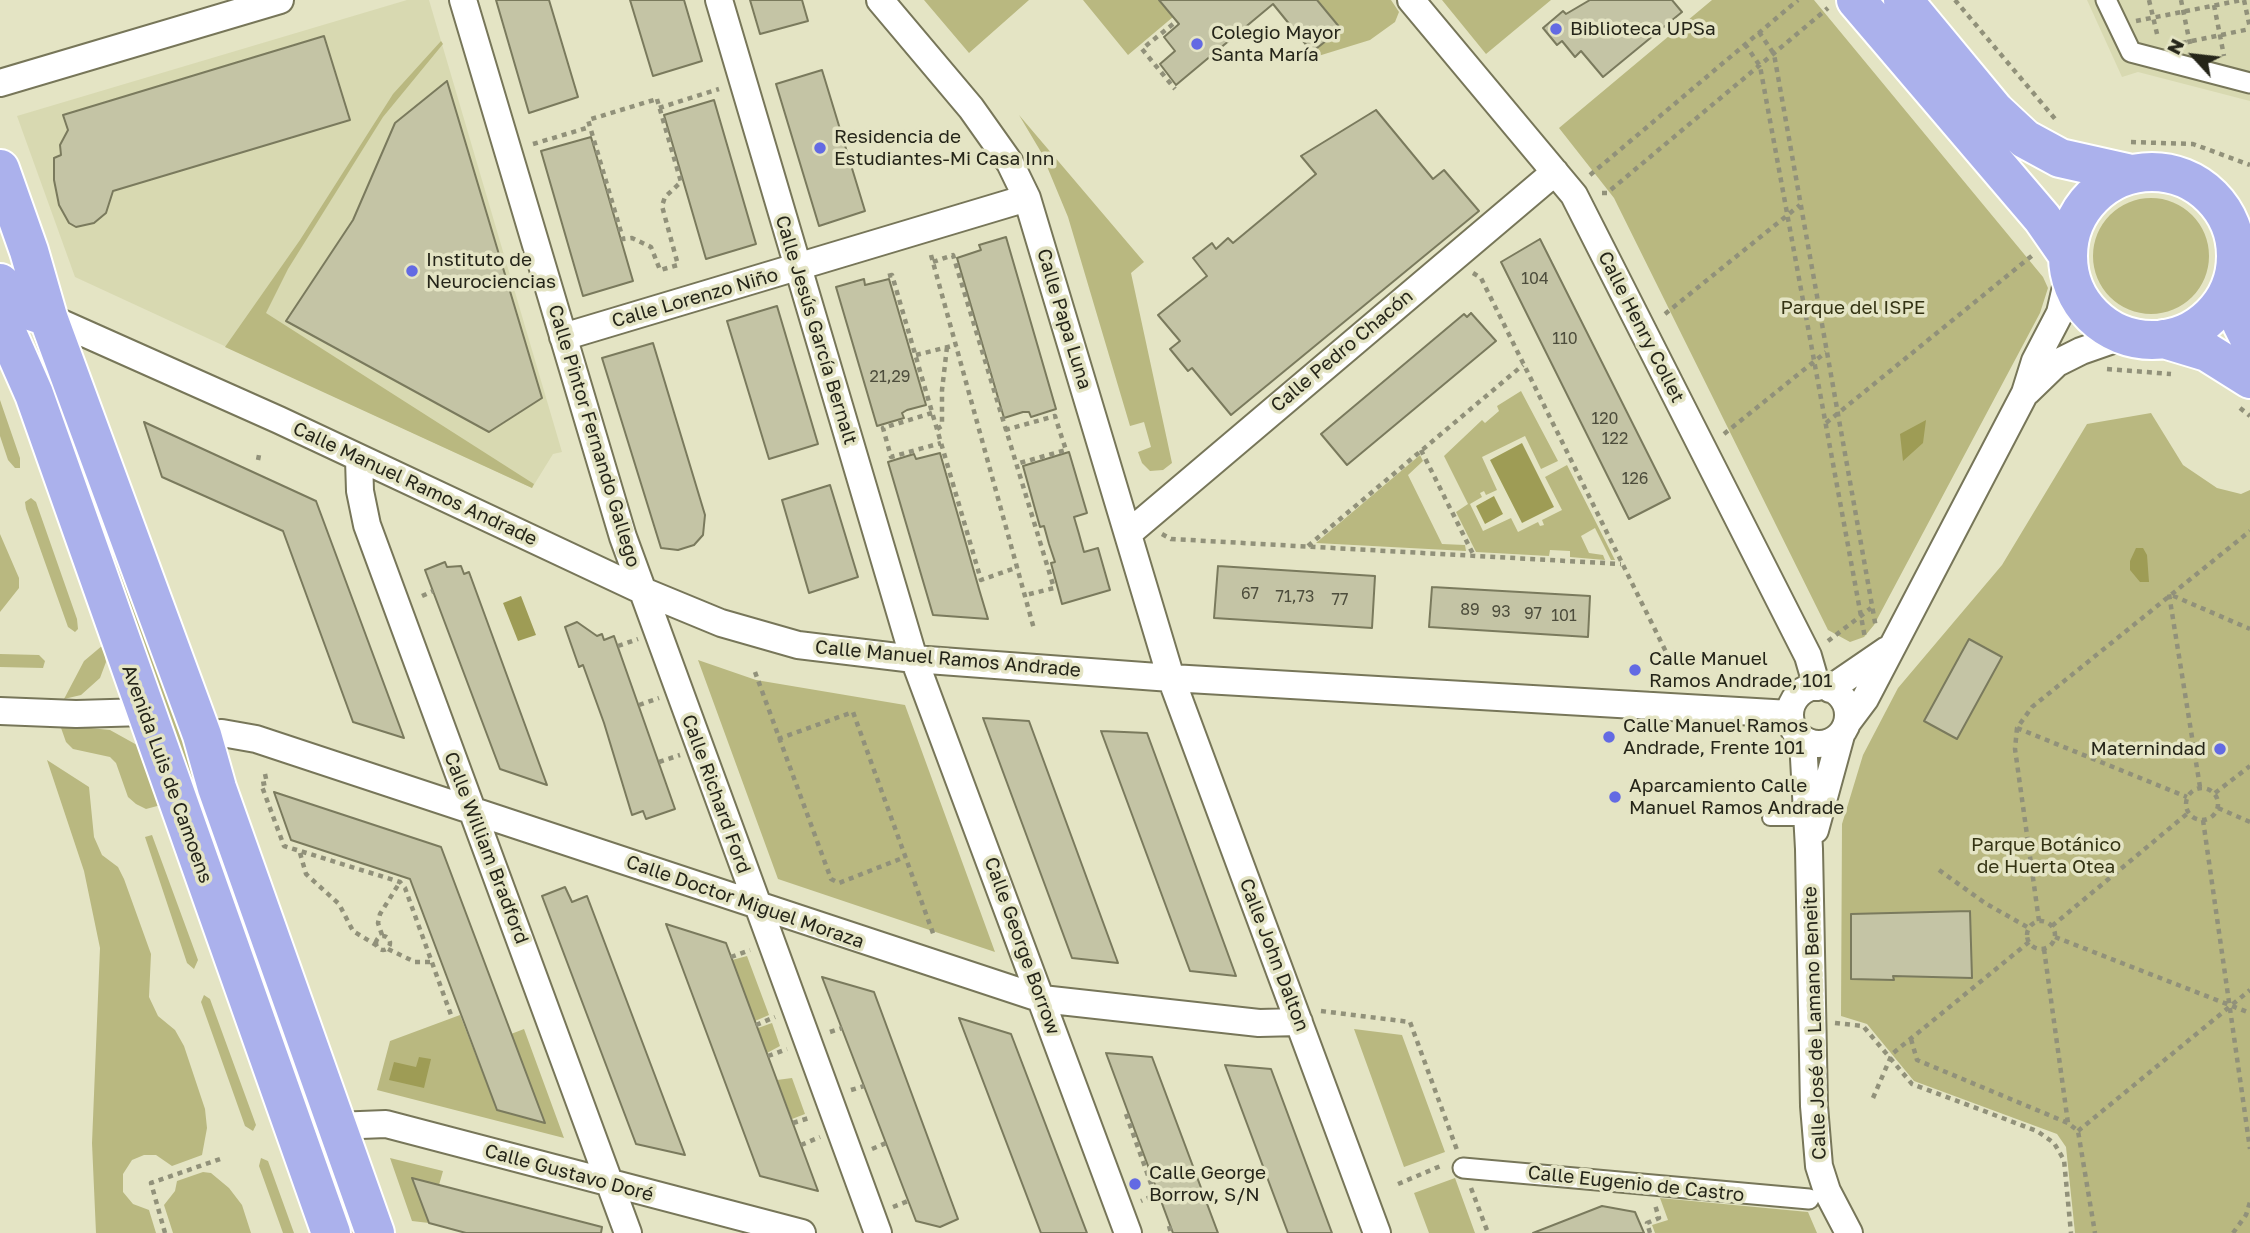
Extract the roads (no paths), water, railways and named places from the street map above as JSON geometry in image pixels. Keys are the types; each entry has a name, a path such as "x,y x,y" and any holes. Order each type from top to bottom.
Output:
{"main road":[{"path":"1903,0 1995,111 2025,139 2060,158 2124,158 2158,172 2183,178 2205,190 2222,206 2234,230 2240,259 2242,324 2250,340"},
{"path":"1843,4 2042,218 2057,260 2080,300 2094,317 2124,336 2165,340 2207,352 2247,395"},
{"path":"2057,260 2084,204 2124,158"},
{"path":"0,169 29,251 48,317 202,735 335,1126 375,1233"},
{"path":"2205,190 2250,197"},
{"path":"2165,340 2187,333 2207,321 2222,303 2240,259"},
{"path":"0,283 27,310 48,317"},
{"name":"Avenida Luis de Camoens","path":"0,317 34,394 331,1233"}],"street":[{"path":"0,83 280,0"},
{"name":"Calle Pintor Fernando Gallego","path":"463,0 641,590"},
{"name":"Calle Jesús García Bernalt","path":"719,0 914,659"},
{"name":"Calle Papa Luna","path":"880,0 971,108 1010,163 1027,198 1130,533 1171,678"},
{"name":"Calle Henry Collet","path":"1411,0 1574,195 1824,688"},
{"path":"2106,0 2131,52 2250,83"},
{"name":"Calle Pedro Chacón","path":"1130,533 1555,172"},
{"name":"Calle Lorenzo Niño","path":"563,337 1027,198"},
{"name":"Calle José de Lamano Beneite","path":"1810,849 1844,729 1864,699 1877,642 2025,393 2035,361 2060,313 2057,260"},
{"name":"Calle Manuel Ramos Andrade","path":"48,317 279,420 641,590 721,623 798,645 914,659 1171,678 1790,714"},
{"name":"Calle José de Lamano Beneite","path":"2025,393 2057,363 2124,336"},
{"name":"Calle William Bradford","path":"359,459 364,516 628,1233"},
{"name":"Calle Richard Ford","path":"641,590 878,1233"},
{"name":"Calle José de Lamano Beneite","path":"1824,688 1877,642"},
{"name":"Calle George Borrow","path":"914,659 1128,1233"},
{"name":"Calle John Dalton","path":"1171,678 1310,1017 1377,1233"},
{"path":"1824,688 1846,703 1844,729 1829,743 1816,744 1803,740 1791,724 1790,714 1799,695 1824,688"},
{"path":"0,711 76,714 145,712"},
{"name":"Calle Doctor Miguel Moraza","path":"202,735 243,735 1042,999 1259,1023 1310,1017"},
{"name":"Calle José de Lamano Beneite","path":"1803,740 1810,849 1814,1093 1819,1166 1827,1191 1849,1233"},
{"name":"Calle Gustavo Doré","path":"335,1126 386,1124 802,1233"},
{"name":"Calle Eugenio de Castro","path":"1462,1163 1655,1186 1809,1199"}],"lane":[{"path":"1770,818 1807,818"}],"place":[{"name":"Biblioteca UPSa","path":"1556,29"},
{"name":"Colegio Mayor Santa María","path":"1197,44"},
{"name":"Residencia de Estudiantes-Mi Casa Inn","path":"820,148"},
{"name":"Instituto de Neurociencias","path":"412,271"},
{"name":"Calle Manuel Ramos Andrade, 101","path":"1635,670"},
{"name":"Calle Manuel Ramos Andrade, Frente 101","path":"1609,737"},
{"name":"Maternindad","path":"2220,749"},
{"name":"Aparcamiento Calle Manuel Ramos Andrade","path":"1615,797"},
{"name":"Calle George Borrow, S/N","path":"1135,1184"}],"park label":[{"name":"Parque del ISPE","path":"1853,308"},
{"name":"Parque Botánico de Huerta Otea","path":"2046,856"}]}
